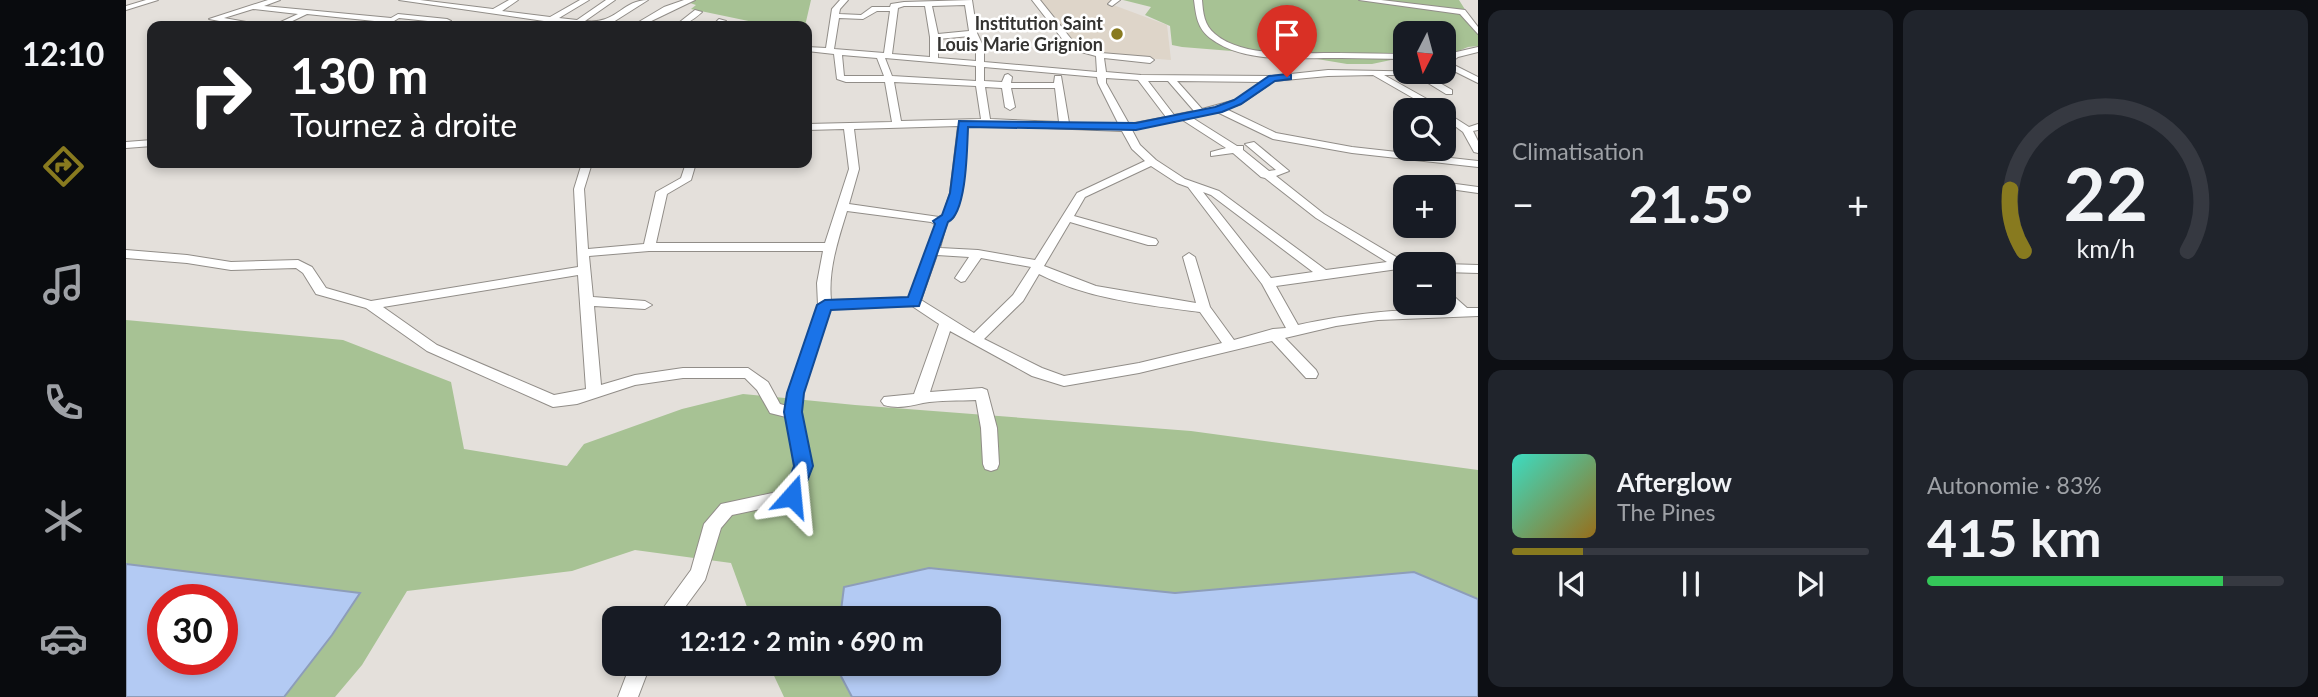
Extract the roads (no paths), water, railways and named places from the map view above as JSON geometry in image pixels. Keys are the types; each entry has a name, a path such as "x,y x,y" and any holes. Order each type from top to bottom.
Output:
{"street":[{"path":"126,8 154,0"},
{"path":"226,21 213,19 276,0"},
{"path":"403,0 568,21"},
{"path":"496,11 514,0"},
{"path":"566,0 582,2"},
{"path":"581,21 611,0"},
{"path":"610,21 644,0"},
{"path":"645,21 690,0"},
{"path":"845,0 836,9 835,16 834,51 840,77 947,80 1006,86 1058,85"},
{"path":"1036,0 1073,47 1100,55 1150,60"},
{"path":"1197,0 1198,11 1206,29 1215,38 1242,51 1393,57"},
{"path":"1363,0 1462,12 1478,32"},
{"path":"835,16 863,17 876,9 891,9 904,4 968,1 973,33 979,48 980,83 986,122"},
{"path":"548,21 582,2"},
{"path":"928,3 934,37 934,59"},
{"path":"252,7 392,20 398,16 447,21 456,15"},
{"path":"891,9 884,55 897,125"},
{"path":"686,21 698,12"},
{"path":"287,21 304,13"},
{"path":"934,37 973,33"},
{"path":"812,49 1141,78 1272,79 1393,73"},
{"path":"1456,55 1478,49"},
{"path":"1100,55 1102,83 1136,146 1152,162 1193,187 1215,193 1324,274"},
{"path":"914,58 914,79"},
{"path":"947,80 948,61"},
{"path":"1010,66 1006,86 1010,107"},
{"path":"1456,70 1478,80"},
{"path":"1058,71 1064,125"},
{"path":"1373,73 1417,98"},
{"path":"1141,78 1179,119 1235,149 1320,216 1393,261"},
{"path":"1170,78 1201,114"},
{"path":"812,127 986,122 1126,128 1218,109 1238,102 1272,79"},
{"path":"1436,84 1450,92"},
{"path":"1218,109 1273,136 1344,149 1478,164"},
{"path":"1456,119 1473,128 1478,150"},
{"path":"842,207 940,221 948,217 956,193 963,123"},
{"path":"674,606 699,574 713,524 727,509 792,496 804,466 793,412 796,393 825,305 822,283 854,169 849,127"},
{"path":"1215,154 1273,136"},
{"path":"126,145 147,143"},
{"path":"1250,144 1284,171 1265,175"},
{"path":"975,340 1018,298 1080,195 1152,162"},
{"path":"585,168 579,189 594,393"},
{"path":"649,247 662,192 686,180 690,168"},
{"path":"1193,187 1267,282 1294,330"},
{"path":"1456,187 1478,190"},
{"path":"1067,218 1152,242"},
{"path":"914,302 942,224 940,221"},
{"path":"583,253 649,247 830,247"},
{"path":"932,251 978,254 1037,266 1062,280 1112,292 1204,308"},
{"path":"126,254 231,266 298,264 308,270 321,291 371,306 432,348 553,401 577,398 635,380 683,373 748,373 763,386 775,409 793,412"},
{"path":"961,278 978,254"},
{"path":"1189,257 1204,308 1230,345"},
{"path":"1267,282 1393,268"},
{"path":"1456,268 1478,269"},
{"path":"371,306 584,270"},
{"path":"587,301 645,305"},
{"path":"825,305 914,302 975,340 1037,372 1064,381 1139,368 1273,334 1378,315 1471,312"},
{"path":"1456,303 1471,312"},
{"path":"920,398 947,321"},
{"path":"1273,334 1311,374"},
{"path":"889,401 911,402 920,398 982,394 989,428 991,464"},
{"path":"628,697 636,676"}],"water":[{"path":"126,564 360,593 332,635 284,697 126,697"},
{"path":"929,568 1175,593 1414,572 1478,599 1478,697 852,697 841,676 1001,676 1001,606 842,606 844,587"}],"place":[{"name":"Institution Saint Louis Marie Grignion","path":"1117,34"}]}
